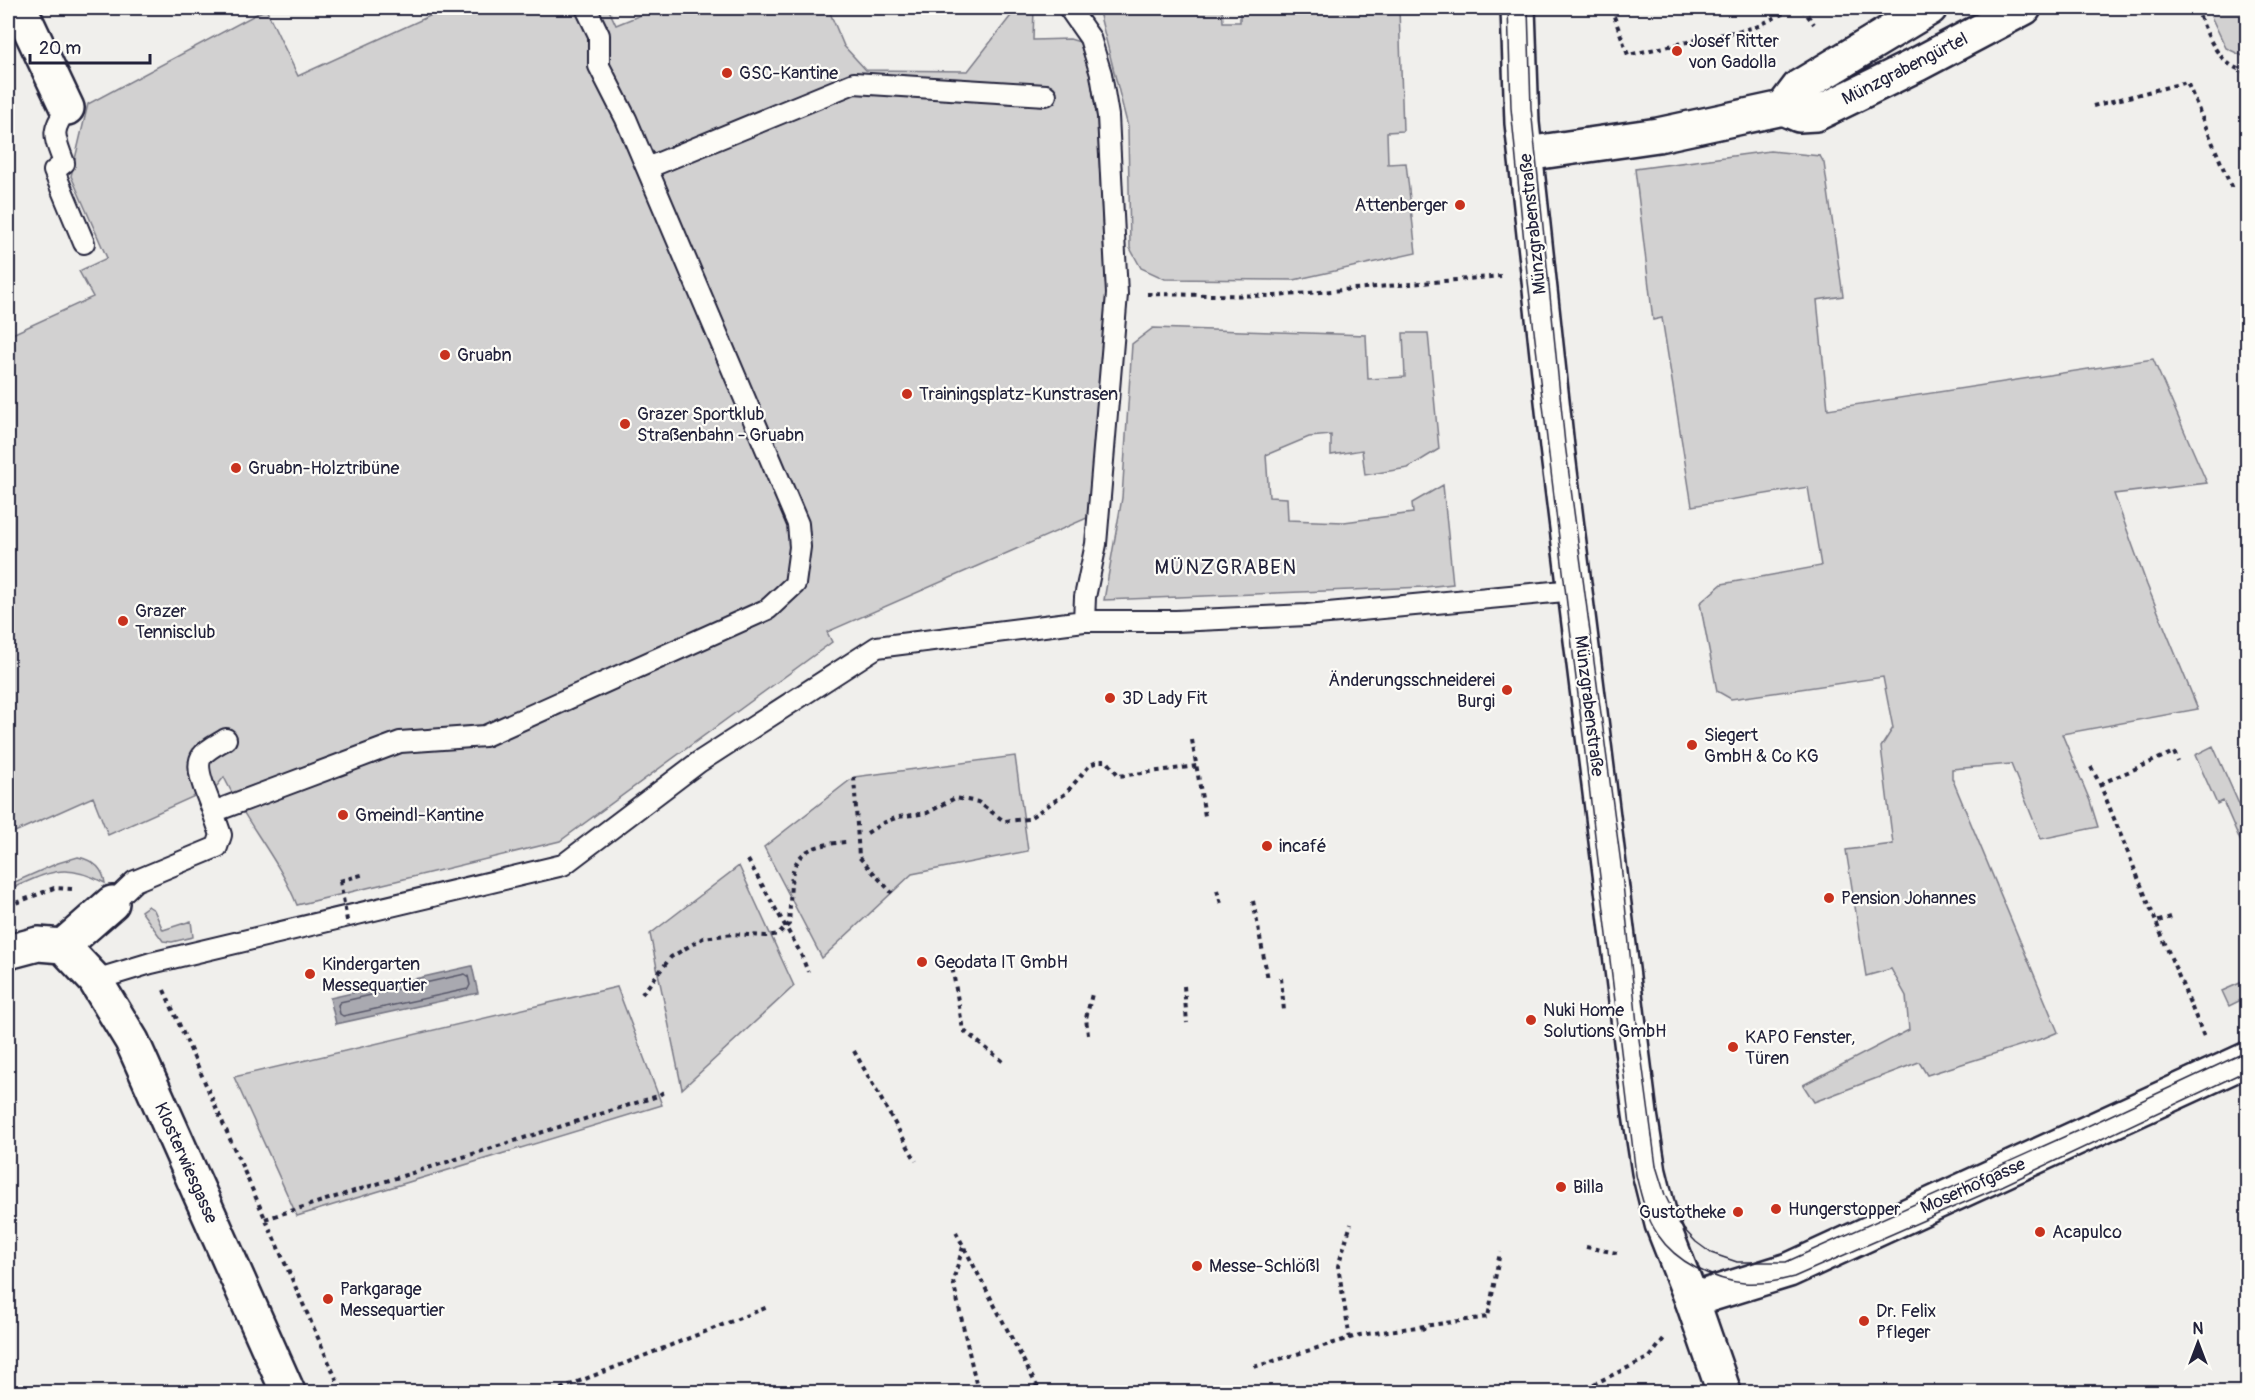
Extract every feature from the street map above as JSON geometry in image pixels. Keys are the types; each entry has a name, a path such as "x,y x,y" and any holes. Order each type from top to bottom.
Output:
{"street":[{"path":"20,8 67,108"},
{"name":"Münzgrabenstraße","path":"1518,8 1521,108 1575,590 1617,943 1649,1172 1662,1224 1692,1300 1724,1392"},
{"name":"Münzgrabengürtel","path":"1783,108 1799,87 1930,8"},
{"name":"Münzgrabengürtel","path":"1526,154 1658,135 1783,108 1799,115 1816,114 2024,8"},
{"path":"8,952 38,944 63,946 112,903"},
{"name":"Klosterwiesgasse","path":"63,946 95,980 132,1041 288,1392"},
{"name":"Moserhofgasse","path":"1692,1300 1789,1269 2247,1059"}],"lane":[{"path":"213,812 400,742 484,736 768,609 795,584 800,547 798,524 626,119 599,66 599,35 586,8"},
{"path":"1069,8 1090,38 1101,74 1108,116 1117,294 1096,544 1084,621"},
{"path":"647,168 854,83 1046,95"},
{"path":"67,108 56,125 54,137 64,163 54,171 84,243"},
{"path":"95,980 151,963 563,865 699,762 877,647 1084,621 1176,621 1307,615 1575,590"},
{"path":"112,903 135,881 217,847 222,836 199,772 199,760 226,739"}],"path":[{"path":"1611,8 1628,55 1755,27 1794,8"},
{"path":"1802,8 1814,24"},
{"path":"2196,8 2216,51 2231,68 2247,72"},
{"path":"2093,106 2187,82 2232,189"},
{"path":"1117,294 1275,296 1500,276"},
{"path":"1192,740 1205,816"},
{"path":"2100,784 2174,752 2178,762"},
{"path":"867,833 898,817 927,813 955,798 978,802 1004,821 1028,819 1065,794 1090,765 1100,761 1107,761 1119,776 1197,766"},
{"path":"2091,767 2198,1024"},
{"path":"854,777 859,857 891,893"},
{"path":"642,994 671,957 704,939 733,934 766,936 779,934 789,924 790,883 796,859 823,843 847,842"},
{"path":"747,860 787,928 808,972"},
{"path":"348,926 340,881 365,874"},
{"path":"1217,890 1222,907"},
{"path":"1253,901 1268,979"},
{"path":"2156,922 2171,916"},
{"path":"951,960 963,1030 1005,1063"},
{"path":"1281,978 1284,1011"},
{"path":"1184,986 1187,1023"},
{"path":"1088,1035 1086,1018 1092,994"},
{"path":"854,1051 916,1161"},
{"path":"265,1219 658,1096 666,1090"},
{"path":"1350,1339 1338,1266 1351,1224"},
{"path":"957,1232 1040,1392"},
{"path":"963,1246 953,1281 978,1392"},
{"path":"1586,1247 1617,1253"},
{"path":"1254,1367 1360,1335 1488,1317 1500,1252"},
{"path":"552,1392 768,1307"},
{"path":"1424,1326 1424,1333"},
{"path":"1577,1392 1650,1357"}],"shaded area":[{"name":"Grazer Sportklub Straßenbahn - Gruabn","path":"447,8 608,8 616,25 658,8 828,8 844,46 866,70 968,71 1017,8 1034,8 1033,40 1070,39 1080,42 1090,76 1097,118 1106,291 1099,449 1087,518 827,632 832,642 560,841 297,905 281,872 232,794 224,777 217,786 108,835 93,797 8,835 8,336 93,297 79,271 107,258 71,176 88,104 266,9 298,76"},
{"path":"1098,8 1222,8 1223,22 1240,22 1240,8 1399,8 1403,131 1387,132 1388,164 1406,163 1416,253 1294,280 1165,279 1141,268 1130,248 1128,127"},
{"path":"2207,8 2247,8 2247,58 2226,48"},
{"path":"1770,151 1820,156 1824,163 1843,296 1817,300 1828,409 2153,359 2207,483 2114,494 2147,585 2198,709 2062,734 2090,801 2098,827 2041,839 2011,764 1952,769 1952,778 2058,1032 1927,1075 1919,1062 1814,1102 1803,1085 1909,1030 1906,996 1891,969 1866,976 1846,850 1893,844 1881,747 1893,728 1883,677 1731,699 1717,691 1700,603 1722,584 1821,566 1808,487 1692,506 1662,318 1653,320 1635,169"},
{"path":"1153,328 1366,335 1368,379 1405,377 1403,333 1428,333 1439,449 1408,468 1365,475 1362,450 1331,455 1331,435 1309,437 1266,455 1269,497 1287,498 1288,520 1344,522 1413,513 1412,503 1443,485 1453,584 1104,600 1122,498 1132,344"},
{"path":"2213,746 2247,822 2247,856 2223,801 2217,804 2195,755"},
{"path":"1015,756 1028,851 912,874 822,958 764,847 854,777"},
{"path":"78,857 96,866 102,873 105,883 77,872 66,871 45,875 8,890 8,885 58,863"},
{"path":"739,866 794,986 682,1089 650,934"},
{"path":"148,906 154,910 163,930 191,921 193,937 172,942 163,941 141,911"},
{"path":"2247,980 2247,997 2229,1006 2222,991"},
{"path":"617,987 662,1105 297,1216 234,1077"}],"water":[{"path":"472,966 478,993 336,1024 330,998"}],"tram line":[{"path":"1508,8 1511,108 1527,273 1636,1175 1647,1214 1658,1235 1670,1250 1685,1262 1721,1278 1756,1283 1794,1277 2002,1186 2248,1070"},
{"path":"1528,8 1531,108 1565,444 1621,864 1637,1024 1656,1166 1665,1195 1679,1224 1696,1242 1711,1253 1737,1262 1786,1262 2248,1051"}],"place":[{"name":"Josef Ritter von Gadolla","path":"1677,51"},
{"name":"GSC-Kantine","path":"727,73"},
{"name":"Attenberger","path":"1460,205"},
{"name":"Gruabn","path":"445,355"},
{"name":"Trainingsplatz-Kunstrasen","path":"907,394"},
{"name":"Grazer Sportklub Straßenbahn - Gruabn","path":"625,424"},
{"name":"Gruabn-Holztribüne","path":"236,468"},
{"name":"Grazer Tennisclub","path":"123,621"},
{"name":"Änderungsschneiderei Burgi","path":"1507,690"},
{"name":"3D Lady Fit","path":"1110,698"},
{"name":"Siegert GmbH & Co KG","path":"1692,745"},
{"name":"Gmeindl-Kantine","path":"343,815"},
{"name":"incafé","path":"1267,846"},
{"name":"Pension Johannes","path":"1829,898"},
{"name":"Geodata IT GmbH","path":"922,962"},
{"name":"Kindergarten Messequartier","path":"310,974"},
{"name":"Nuki Home Solutions GmbH","path":"1531,1020"},
{"name":"KAPO Fenster, Türen","path":"1733,1047"},
{"name":"Billa","path":"1561,1187"},
{"name":"Hungerstopper","path":"1776,1209"},
{"name":"Gustotheke","path":"1738,1212"},
{"name":"Acapulco","path":"2040,1232"},
{"name":"Messe-Schlößl","path":"1197,1266"},
{"name":"Parkgarage Messequartier","path":"328,1299"},
{"name":"Dr. Felix Pfleger","path":"1864,1321"}],"district":[{"name":"MÜNZGRABEN","path":"1226,567"}]}
